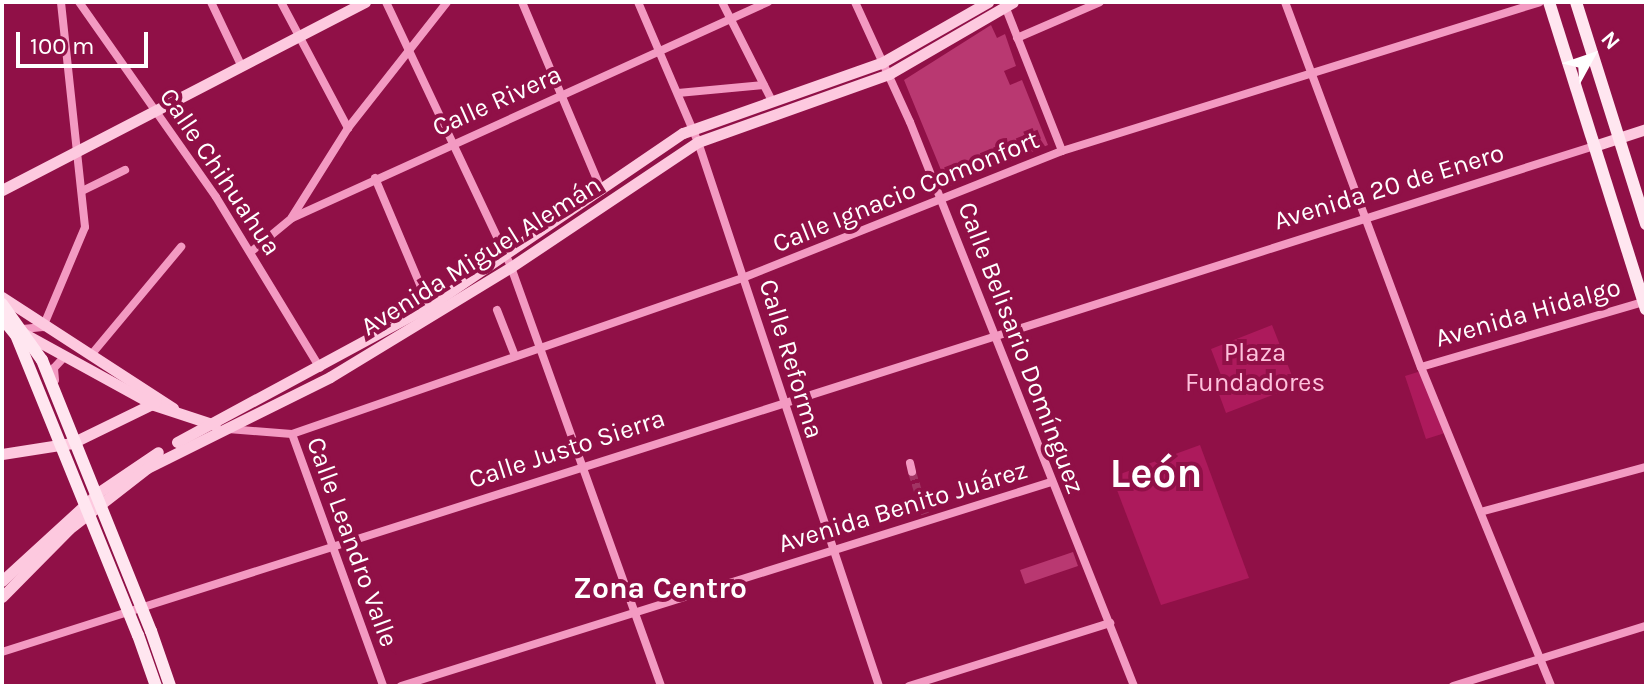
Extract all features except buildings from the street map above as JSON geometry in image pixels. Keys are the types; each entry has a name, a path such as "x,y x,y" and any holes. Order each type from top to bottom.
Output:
{"main road":[{"path":"2,190 365,2"},
{"name":"Avenida Miguel Alemán","path":"2,581 101,496 218,426 509,263 692,129 883,62 988,2"},
{"path":"1549,2 1645,304"},
{"path":"1576,2 1646,224"},
{"name":"Avenida Miguel Alemán","path":"218,426 330,377 698,142 889,74 1010,3"},
{"name":"Avenida 20 de Enero","path":"1594,146 1646,129"},
{"name":"Calle Leandro Valle","path":"2,297 158,401"},
{"path":"2,304 42,360 173,686"},
{"path":"5,321 16,335 153,686"},
{"name":"Calle Leandro Valle","path":"5,321 65,356 218,426"},
{"path":"2,454 58,447 78,441 158,401"},
{"name":"Avenida Miguel Alemán","path":"2,597 84,511"}],"street":[{"path":"5,321 31,331 43,327 85,227 61,2"},
{"name":"Calle Chihuahua","path":"79,2 252,251 320,369"},
{"path":"211,2 241,65"},
{"path":"281,2 348,128"},
{"path":"386,2 455,141 509,263 661,686"},
{"path":"292,218 348,128 447,2"},
{"path":"522,2 602,192"},
{"name":"Calle Reforma","path":"638,2 661,48 698,142 745,277 831,551 879,686"},
{"path":"722,2 771,99"},
{"name":"Calle Rivera","path":"252,251 292,218 455,141 768,2"},
{"name":"Calle Belisario Domínguez","path":"855,2 941,199 1134,686"},
{"path":"1017,38 1100,2"},
{"path":"1285,2 1421,367 1484,511 1551,686"},
{"name":"Calle Ignacio Comonfort","path":"292,434 745,277 1062,151 1539,2"},
{"path":"1010,3 1017,38 1062,151"},
{"path":"678,93 764,85"},
{"name":"Avenida 20 de Enero","path":"1145,286 1594,146"},
{"path":"82,191 125,170"},
{"path":"375,178 429,306"},
{"path":"91,355 181,247"},
{"name":"Calle Justo Sierra","path":"2,652 1145,286"},
{"name":"Avenida Hidalgo","path":"1421,367 1645,304"},
{"path":"497,310 515,356"},
{"path":"51,348 34,392 134,631"},
{"path":"65,356 54,378 151,626"},
{"name":"Calle Leandro Valle","path":"218,426 292,434 328,546 383,686"},
{"path":"1484,511 1646,467"},
{"name":"Avenida Benito Juárez","path":"401,686 831,551 926,517 1051,482"},
{"path":"134,631 140,619 151,626"},
{"path":"909,686 1110,623"},
{"path":"1453,686 1646,626"}],"green space":[{"name":"Plaza Fundadores","path":"1272,325 1296,386 1226,413 1216,386 1224,383 1211,349"},
{"path":"1421,371 1445,433 1426,439 1405,376"},
{"path":"1200,445 1249,578 1161,605 1112,477"}],"tunnel":[{"path":"912,472 925,514"}],"district":[{"name":"León","path":"1156,473"},
{"name":"Zona Centro","path":"660,588"}]}
